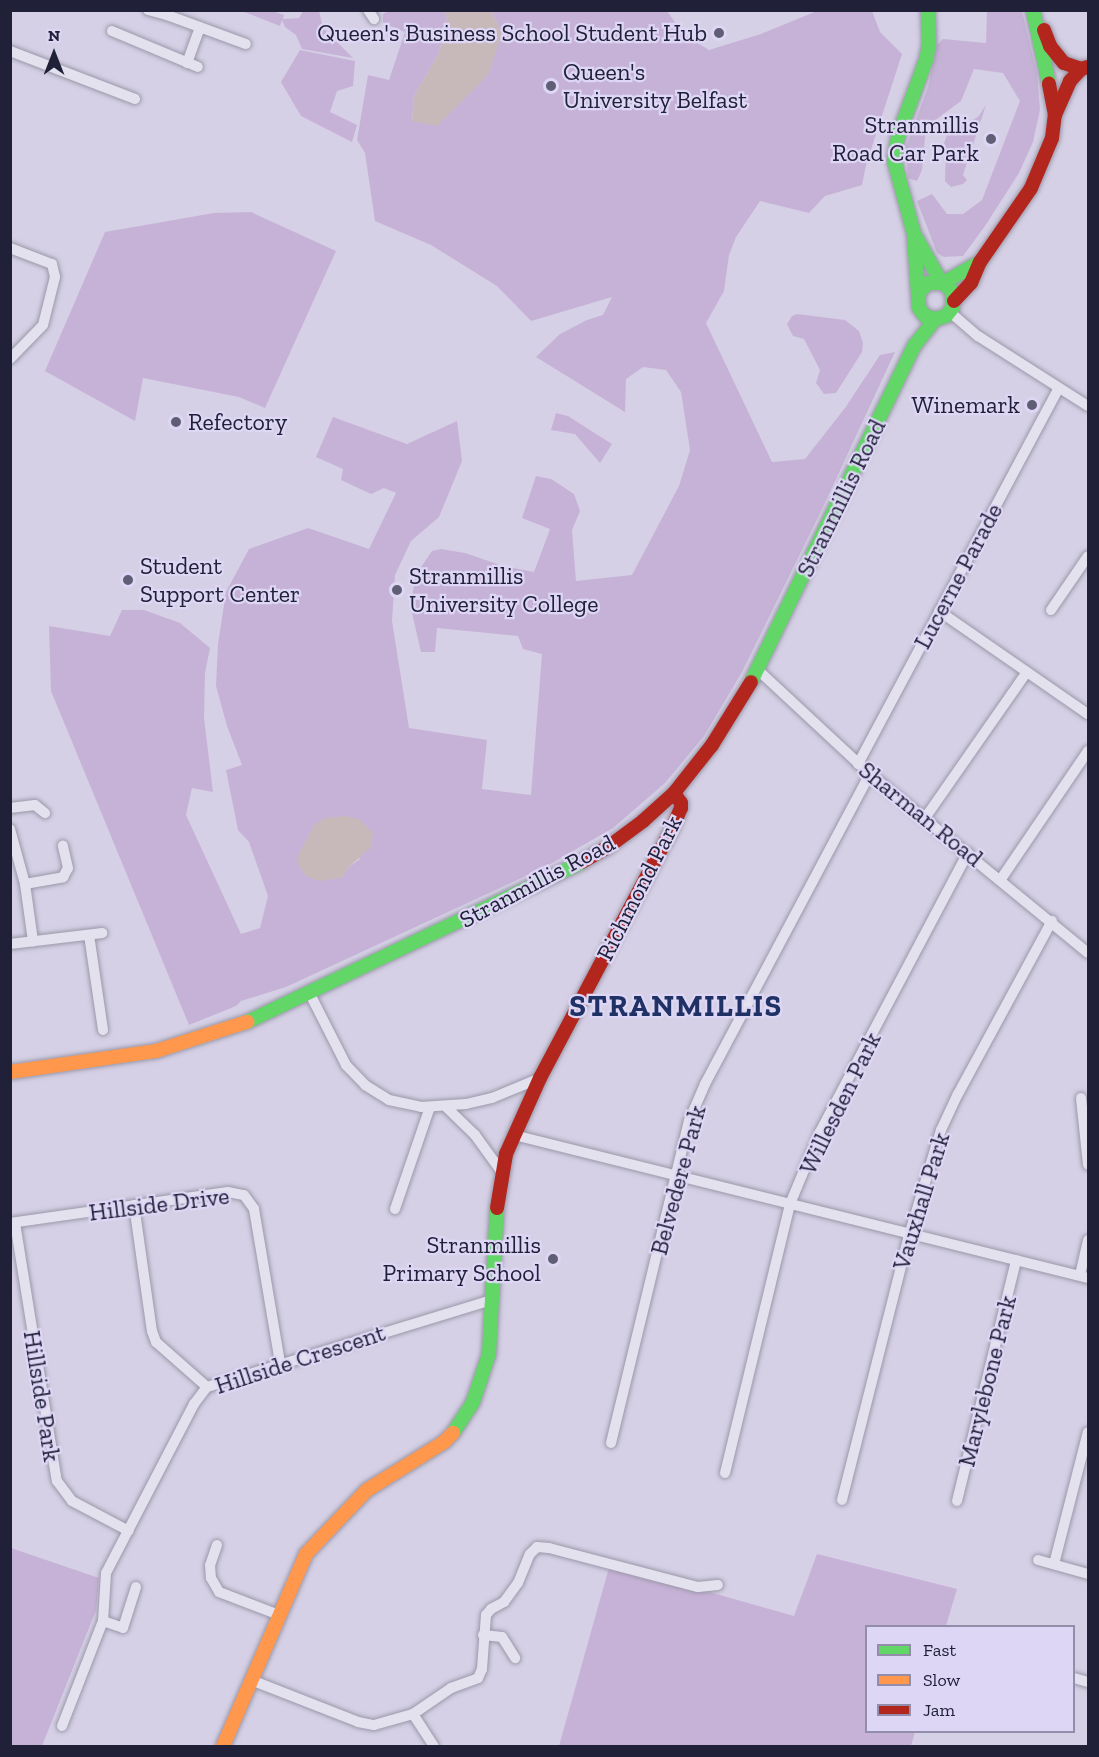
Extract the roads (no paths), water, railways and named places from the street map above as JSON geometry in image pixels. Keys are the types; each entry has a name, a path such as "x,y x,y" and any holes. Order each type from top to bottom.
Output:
{"street":[{"path":"148,10 246,44"},
{"path":"928,10 930,34 926,60 898,136 894,160 914,234 919,292 917,303 922,312 935,319 952,307 971,283 980,262 1034,183 1052,138 1055,115 1070,81 1085,68"},
{"path":"1035,10 1057,57 1068,66 1085,68"},
{"path":"1035,10 1055,115"},
{"path":"112,31 193,65 200,27"},
{"path":"10,51 135,99"},
{"path":"914,234 942,282 952,291 952,307 972,331 1058,389 1089,406"},
{"path":"10,248 52,264 55,277 43,325 10,359"},
{"path":"919,292 928,283 942,282 980,262"},
{"name":"Stranmillis Road","path":"915,345 922,312"},
{"name":"Stranmillis Road","path":"10,1072 120,1058 191,1042 233,1028 310,994 576,865 608,847 674,793 712,746 758,670 915,345 935,319"},
{"name":"Lucerne Parade","path":"858,764 1058,389"},
{"path":"1051,610 1089,556"},
{"path":"939,611 1089,714"},
{"name":"Sharman Road","path":"758,670 858,764 1001,879 1089,954"},
{"path":"925,818 1027,672"},
{"path":"1001,879 1089,751"},
{"name":"Belvedere Park","path":"611,1443 678,1176 689,1122 705,1084 870,774"},
{"name":"Richmond Park","path":"223,1746 306,1554 333,1523 367,1491 444,1442 464,1418 486,1369 501,1171 514,1135 540,1078 672,829 681,808 681,803 674,793"},
{"path":"10,808 35,805 45,813"},
{"path":"10,829 25,884 33,941"},
{"path":"25,884 63,877 68,868 63,846"},
{"name":"Willesden Park","path":"725,1473 790,1204 820,1132 968,853"},
{"name":"Vauxhall Park","path":"842,1500 909,1234 947,1116 1052,921"},
{"path":"10,944 102,933"},
{"path":"89,934 103,1030"},
{"path":"310,994 338,1052 355,1076 389,1100 430,1107 445,1106 492,1098 540,1078"},
{"path":"1081,1098 1089,1165"},
{"path":"445,1106 465,1124 501,1171"},
{"path":"395,1209 430,1107"},
{"path":"514,1135 1084,1276 1089,1240"},
{"name":"Hillside Drive","path":"13,1223 228,1192 244,1195 254,1209 280,1362"},
{"path":"134,1205 152,1331 156,1342 207,1387"},
{"name":"Hillside Park","path":"13,1223 57,1481 72,1501 129,1530"},
{"name":"Marylebone Park","path":"957,1502 1016,1260"},
{"name":"Hillside Crescent","path":"103,1621 106,1573 194,1404 207,1387 280,1362 491,1300"},
{"path":"1054,1564 1089,1432"},
{"path":"217,1545 210,1565 211,1578 219,1592 279,1615"},
{"path":"251,1680 366,1723 388,1722 413,1714 451,1688 478,1678 482,1669 486,1615 491,1609 504,1602 518,1583 530,1554 537,1547 549,1548 698,1587 718,1585"},
{"path":"1038,1560 1089,1574"},
{"path":"62,1726 103,1621 123,1628 136,1587"},
{"path":"483,1635 502,1637 515,1658"},
{"path":"413,1714 434,1746"}],"place":[{"name":"Queen's Business School Student Hub","path":"719,33"},
{"name":"Queen's University Belfast","path":"551,86"},
{"name":"Stranmillis Road Car Park","path":"991,139"},
{"name":"Winemark","path":"1032,405"},
{"name":"Refectory","path":"176,422"},
{"name":"Student Support Center","path":"128,580"},
{"name":"Stranmillis University College","path":"397,590"},
{"name":"Stranmillis Primary School","path":"553,1259"}],"district":[{"name":"STRANMILLIS","path":"676,1006"}]}
